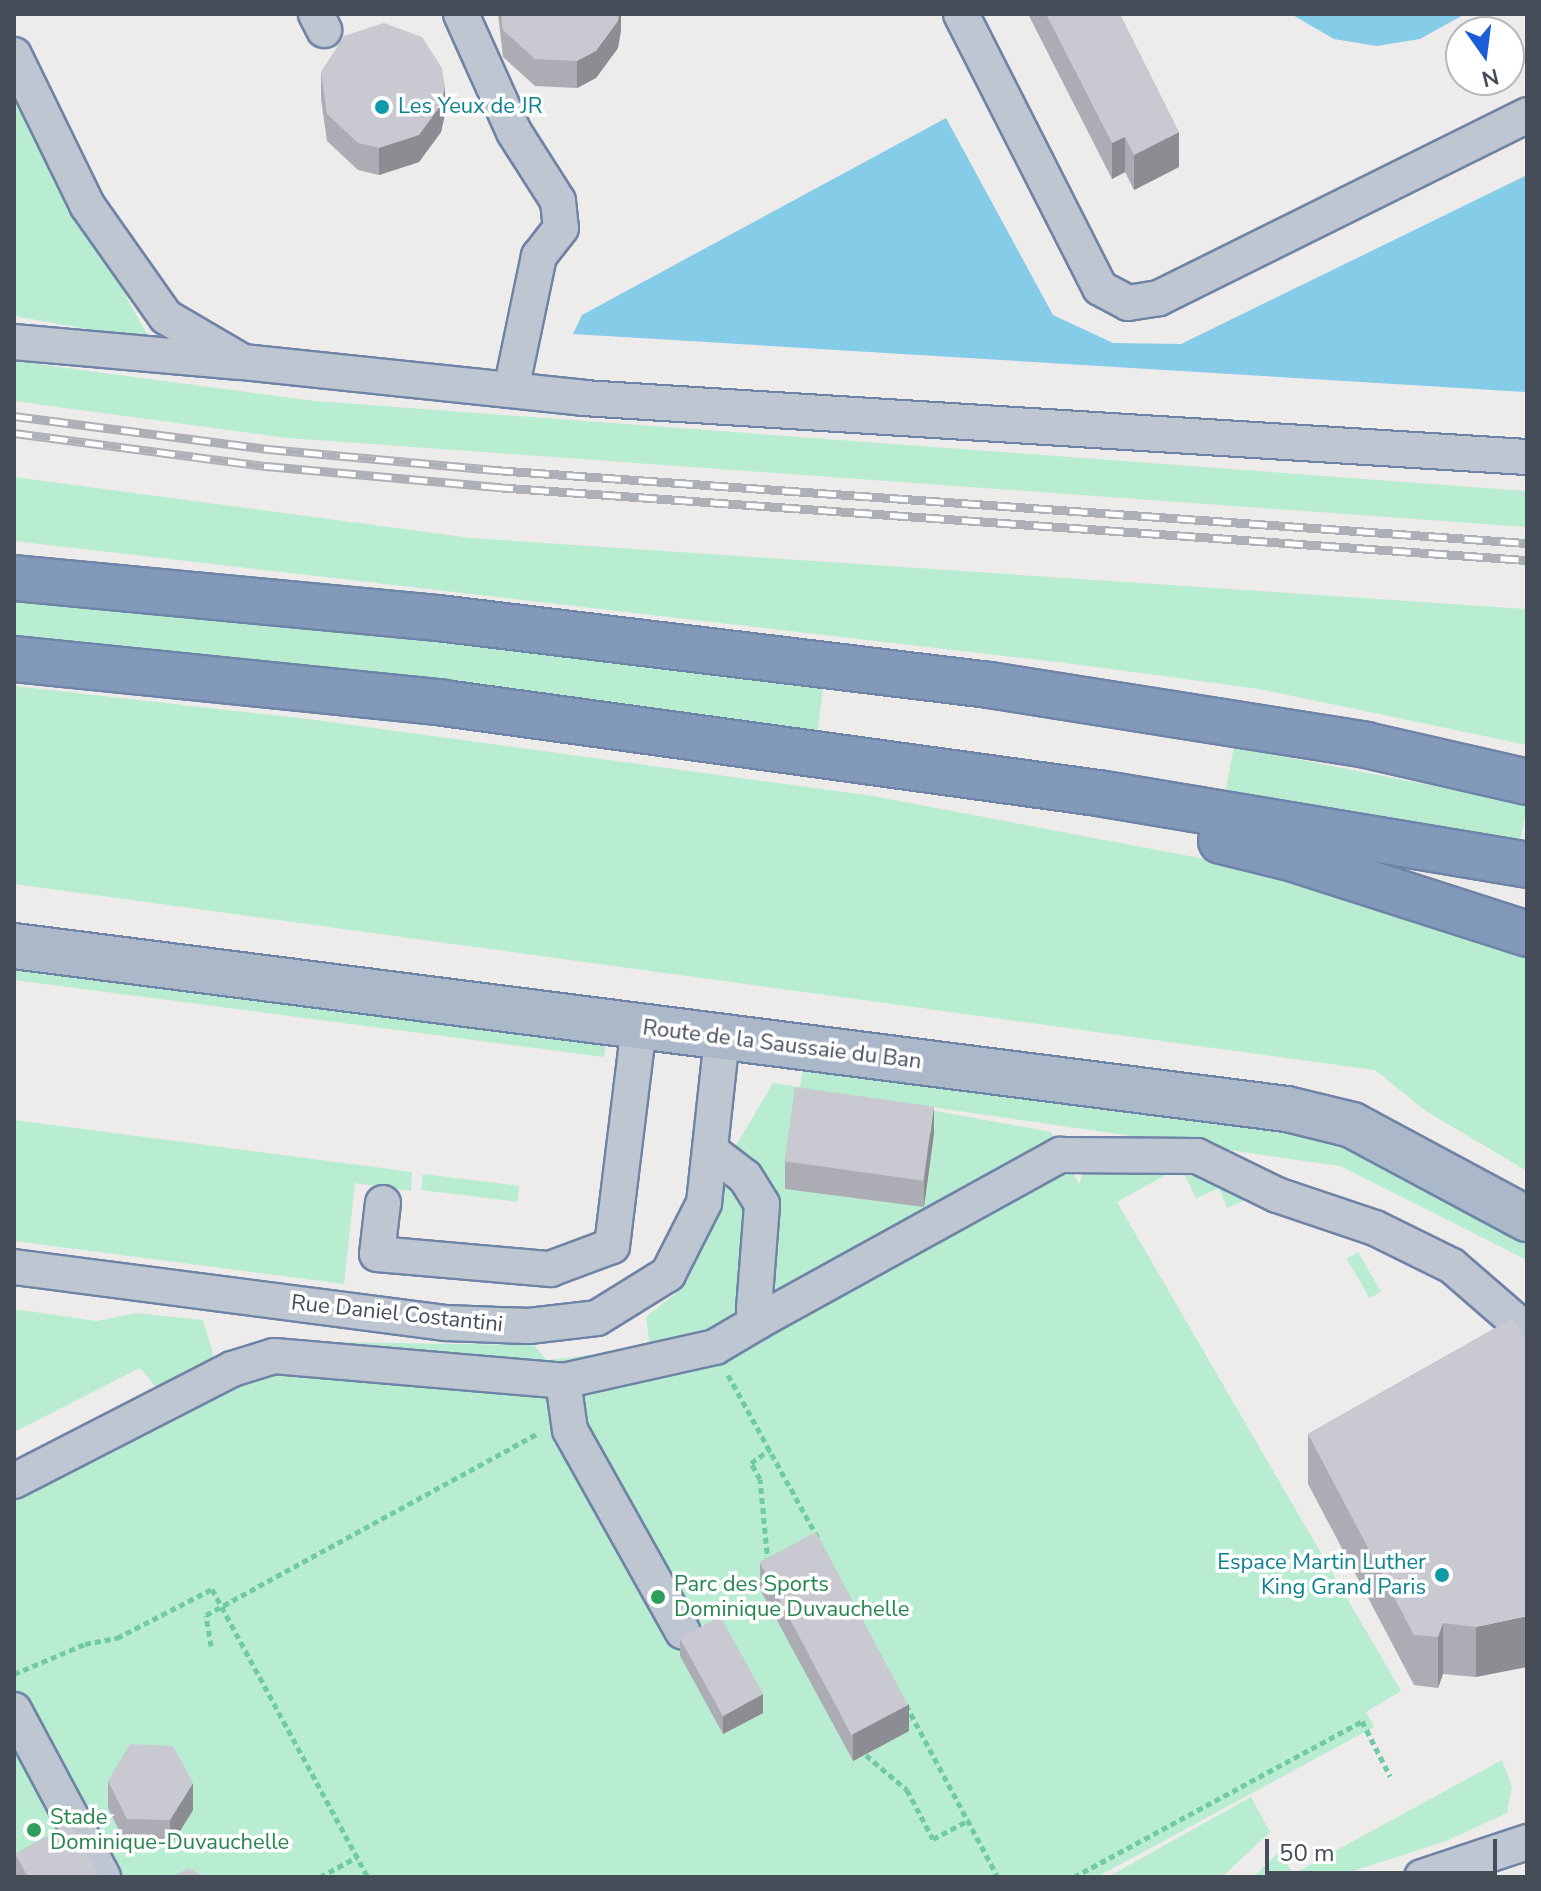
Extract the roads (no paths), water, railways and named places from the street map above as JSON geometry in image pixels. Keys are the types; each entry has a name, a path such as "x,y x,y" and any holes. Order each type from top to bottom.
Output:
{"highway":[{"path":"14,578 438,618 989,685 1366,745 1527,782"},
{"path":"14,659 444,703 1098,793 1527,865"},
{"path":"1098,793 1135,819 1294,859 1527,934"}],"main road":[{"name":"Route de la Saussaie du Ban","path":"14,946 1287,1109 1352,1125 1527,1219"}],"street":[{"path":"461,14 514,132 558,201 561,228 539,256 511,390"},
{"path":"961,14 1100,288 1128,303 1159,298 1527,115"},
{"path":"14,55 87,205 166,317 243,362"},
{"path":"14,342 511,390 1527,457"},
{"path":"383,1203 377,1254 550,1269 612,1246 639,1027"},
{"name":"Rue Daniel Costantini","path":"14,1267 446,1323 529,1326 597,1318 668,1274 704,1203 722,1038"},
{"path":"710,1150 745,1177 762,1204 754,1309 759,1321"},
{"path":"14,1481 232,1369 274,1356 563,1381 693,1355 1060,1155 1197,1156 1277,1195 1375,1228 1452,1266 1521,1324"},
{"path":"563,1381 570,1430 683,1632"},
{"path":"14,1710 103,1877"},
{"path":"1422,1877 1527,1842"}],"water":[{"path":"1291,14 1465,14 1445,16 1445,25 1420,39 1377,46 1334,39"},
{"path":"946,118 1053,315 1113,343 1181,344 1527,175 1527,392 573,334 582,315"}],"railway":[{"path":"14,416 268,449 495,470 1527,543"},
{"path":"14,433 266,466 495,487 1527,560"}],"place":[{"name":"Les Yeux de JR","path":"382,107"},
{"name":"Espace Martin Luther King Grand Paris","path":"1442,1575"},
{"name":"Parc des Sports Dominique Duvauchelle","path":"658,1597"},
{"name":"Stade Dominique-Duvauchelle","path":"34,1830"}]}
